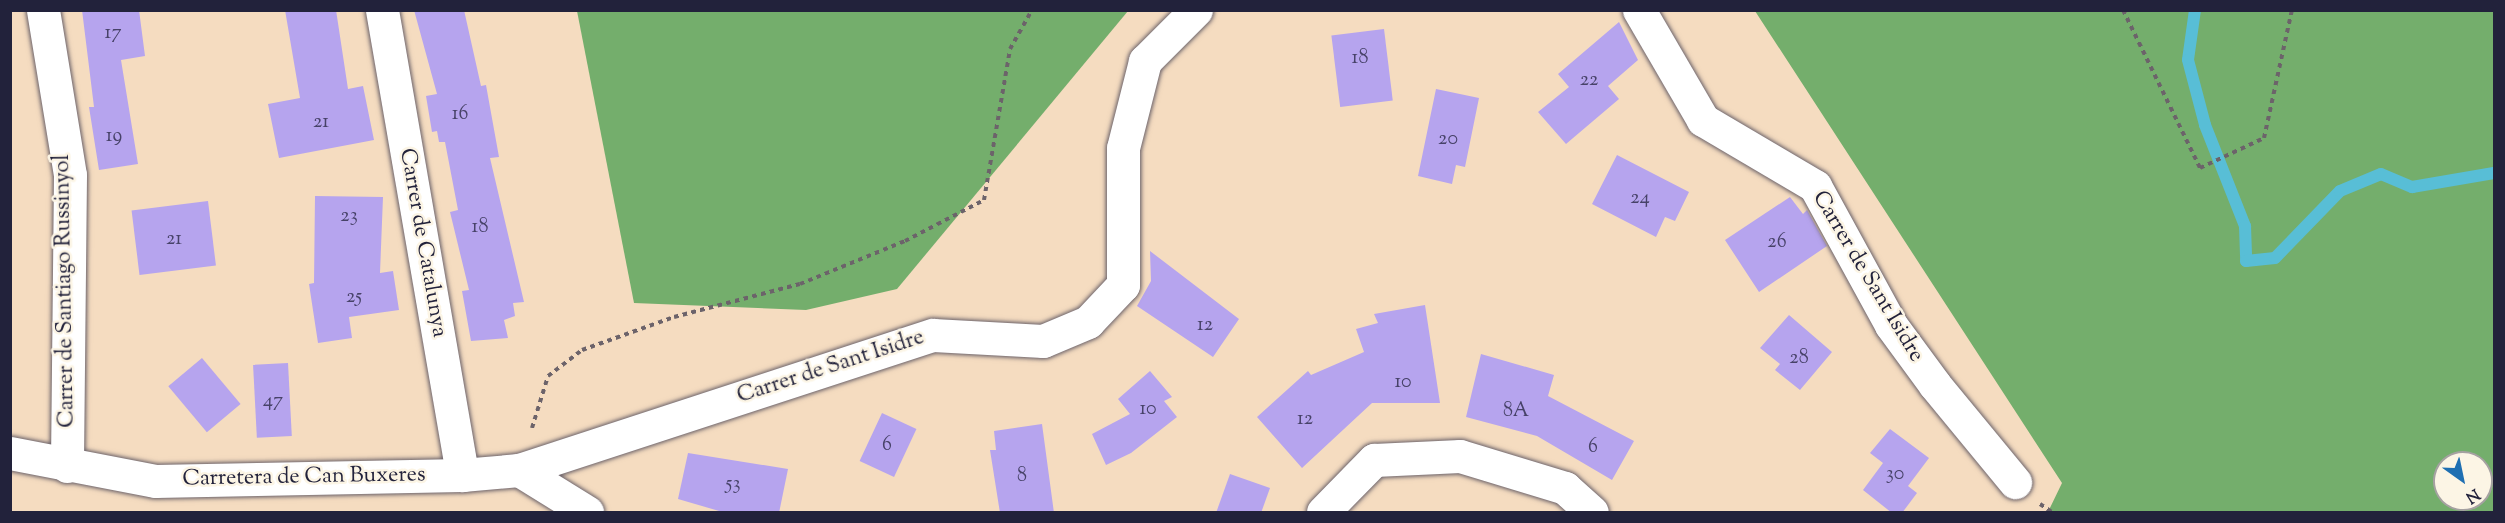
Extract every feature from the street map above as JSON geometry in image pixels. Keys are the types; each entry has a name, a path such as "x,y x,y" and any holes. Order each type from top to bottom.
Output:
{"street":[{"name":"Carrer de Santiago Russinyol","path":"43,10 70,175 67,465"},
{"name":"Carrer de Catalunya","path":"382,10 462,475"},
{"name":"Carrer de Sant Isidre","path":"519,470 933,334 1043,340 1088,322 1124,285 1123,148 1145,61 1196,10"},
{"name":"Carrer de Sant Isidre","path":"1639,10 1703,120 1815,186 1891,325 1935,385 2015,482"},
{"name":"Carretera de Can Buxeres","path":"10,453 155,481 462,475 519,470"},
{"path":"1323,513 1374,460 1460,456 1565,488 1592,513"},
{"path":"519,470 587,513"}],"path":[{"path":"519,470 548,376 582,350 674,317 800,284 905,241 984,200 1010,49 1032,10"},
{"path":"2122,10 2200,168 2264,138 2292,10"}],"green space":[{"path":"577,10 1128,11 897,289 806,310 634,303"},
{"path":"1755,11 2494,11 2494,512 2048,512 2062,483"}],"building":[{"path":"82,10 139,10 145,56 121,60 138,164 99,170 89,107 94,107"},
{"path":"285,10 336,10 348,89 363,86 374,140 279,158 268,104 300,98"},
{"path":"414,10 464,10 481,86 486,85 499,157 490,158 524,302 513,303 515,316 504,320 508,338 471,341 462,291 469,290 450,212 458,210 445,142 439,142 437,131 432,132 426,96 437,94"},
{"path":"1619,22 1638,60 1608,86 1619,99 1566,144 1538,112 1569,87 1558,74"},
{"path":"1384,29 1393,100 1340,107 1331,35"},
{"path":"1436,89 1479,98 1465,167 1456,165 1452,184 1418,176"},
{"path":"1617,155 1689,192 1675,221 1665,217 1656,237 1592,204"},
{"path":"315,196 383,197 380,273 393,271 399,310 349,317 352,338 318,343 309,284 314,283"},
{"path":"1790,197 1803,214 1807,210 1827,246 1759,292 1725,240"},
{"path":"208,201 216,266 139,275 132,210"},
{"path":"1150,251 1239,319 1213,357 1137,306 1151,281"},
{"path":"1425,305 1440,403 1372,403 1302,468 1257,417 1308,371 1311,375 1364,352 1356,329 1378,323 1374,314"},
{"path":"1789,315 1832,352 1800,390 1775,370 1780,364 1760,348"},
{"path":"1481,354 1554,375 1548,396 1634,441 1612,480 1537,436 1466,417"},
{"path":"202,358 241,404 207,432 168,386"},
{"path":"288,363 292,436 257,438 253,365"},
{"path":"1150,371 1172,397 1164,401 1177,417 1131,453 1106,465 1092,434 1130,414 1118,399"},
{"path":"882,413 916,429 894,477 860,461"},
{"path":"1042,424 1054,513 1000,513 990,450 996,450 994,431"},
{"path":"1890,429 1929,458 1908,486 1917,493 1902,513 1892,513 1863,490 1883,463 1870,453"},
{"path":"688,453 788,469 779,513 726,513 678,499"},
{"path":"1230,474 1270,488 1261,513 1216,513"}],"waterway":[{"path":"2195,10 2188,60 2205,125 2245,226 2246,261 2275,258 2340,191 2381,174 2412,187 2494,173"}]}
